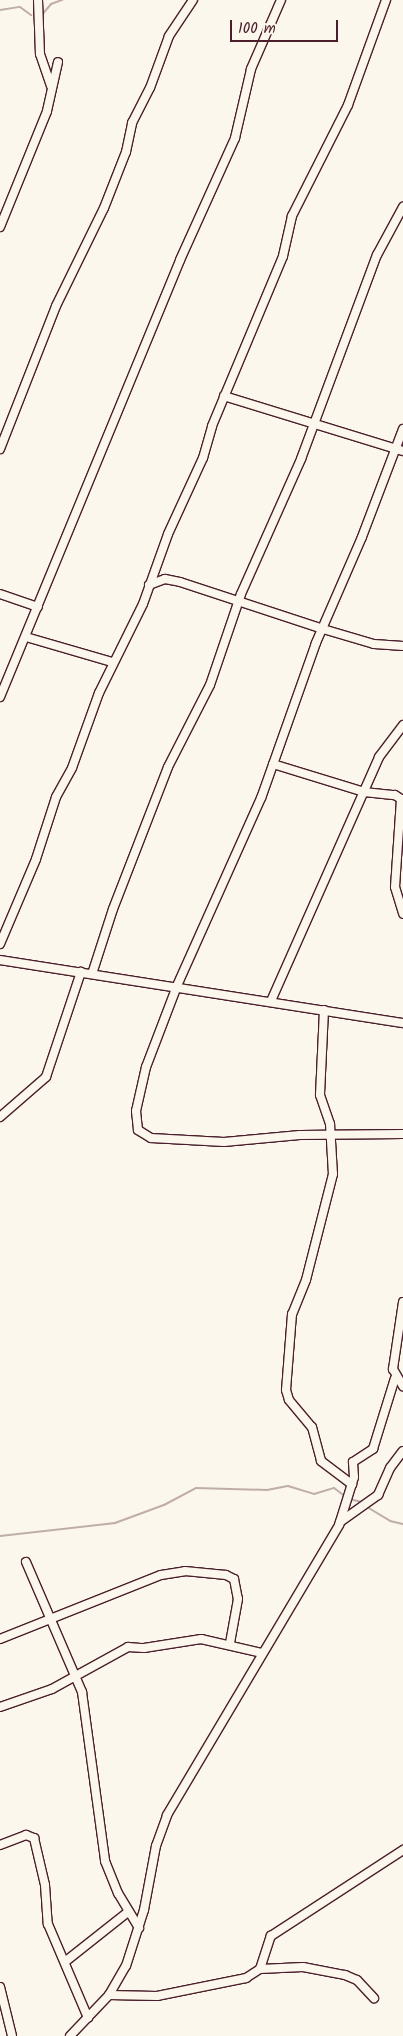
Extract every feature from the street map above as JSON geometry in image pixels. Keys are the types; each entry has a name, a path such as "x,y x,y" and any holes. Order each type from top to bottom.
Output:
{"street":[{"path":"38,0 40,54 51,86"},
{"path":"0,449 56,306 104,208 116,171 126,152 132,124 150,88 171,31 193,0"},
{"path":"0,697 161,305 235,138 252,69 281,0"},
{"path":"0,944 36,859 56,797 72,768 112,662 143,604 168,534 204,458 224,396 280,264 292,216 348,105 386,0"},
{"path":"0,227 47,111 51,86 58,62"},
{"path":"92,974 113,909 168,767 210,686 239,600 314,424 377,255 403,207"},
{"path":"224,396 399,450"},
{"path":"403,429 399,450 323,629 255,813 178,986 138,1096 136,1126 140,1134 151,1138 224,1142 332,1135 403,1134"},
{"path":"150,585 161,580 174,580 323,629 378,644 403,646"},
{"path":"0,594 38,607"},
{"path":"26,637 112,662"},
{"path":"271,1001 379,757 403,725"},
{"path":"273,764 364,792 395,795 402,802 396,887 403,914"},
{"path":"0,960 178,986 403,1023"},
{"path":"0,1118 46,1077 81,972"},
{"path":"324,1010 320,1095 332,1135 333,1174 306,1280 294,1307 285,1382 289,1400 312,1427 321,1461 352,1484"},
{"path":"70,2036 109,1995 126,1966 139,1928 156,1846 167,1814 340,1522 352,1484 353,1462 374,1449 395,1378 393,1362 403,1302"},
{"path":"395,1378 403,1386"},
{"path":"340,1522 378,1495 390,1468 403,1451"},
{"path":"26,1562 76,1677 83,1701 105,1861 139,1928"},
{"path":"0,1639 51,1621 167,1573 226,1575 234,1579 238,1590 230,1643"},
{"path":"0,1707 52,1689 128,1647 144,1648 201,1638 230,1643 262,1653"},
{"path":"0,1845 26,1835 34,1838 45,1885 48,1924 66,1961 88,2018"},
{"path":"260,1969 271,1936 403,1850"},
{"path":"66,1961 129,1911"},
{"path":"109,1995 166,1995 236,1981 260,1969 303,1967 345,1975 357,1980 374,1998"},
{"path":"0,1987 12,2036"}],"waterway":[{"path":"41,16 51,4 62,0"},
{"path":"0,10 20,7 31,15"},
{"path":"0,1536 115,1523 164,1505 196,1488 267,1490 288,1486 314,1494 334,1488 346,1497"},
{"path":"349,1499 362,1502"},
{"path":"367,1507 390,1521 403,1524"}]}
